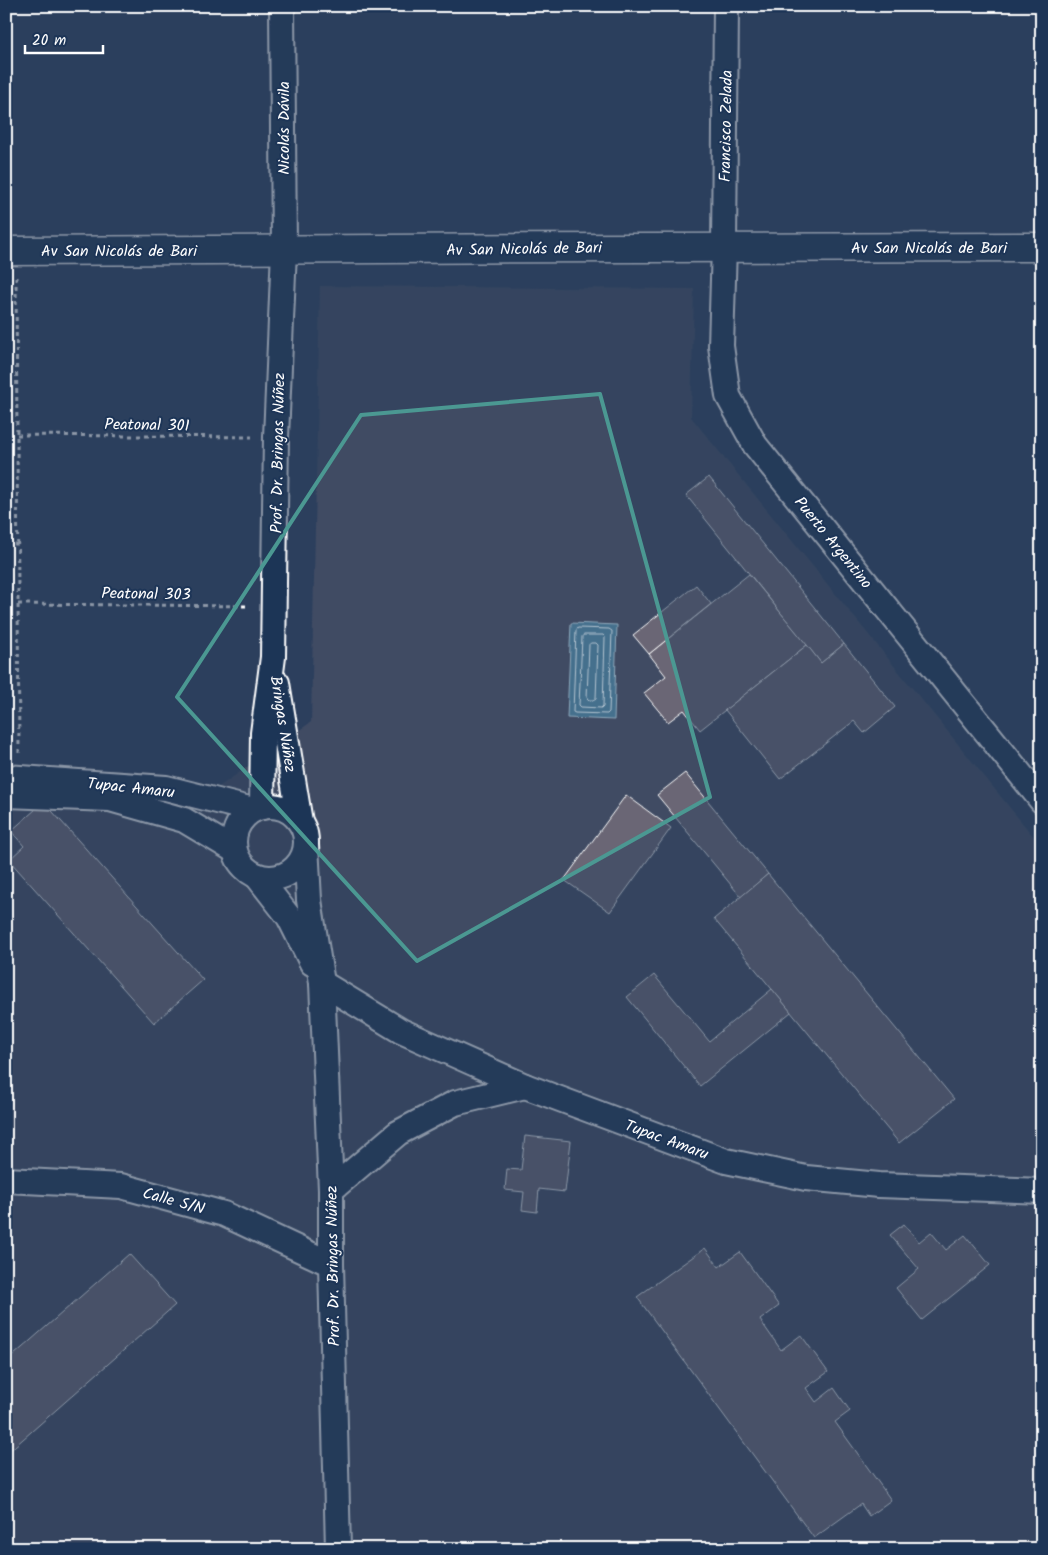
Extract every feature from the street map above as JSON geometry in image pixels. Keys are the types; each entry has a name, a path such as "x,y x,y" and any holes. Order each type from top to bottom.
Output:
{"street":[{"name":"Nicolás Dávila","path":"282,6 284,250"},
{"name":"Francisco Zelada","path":"724,246 726,6"},
{"name":"Av San Nicolás de Bari","path":"11,251 724,246 1042,247"},
{"name":"Puerto Argentino","path":"724,246 721,346 728,396 755,445 1042,800"},
{"name":"Prof. Dr. Bringas Núñez","path":"273,656 276,437 284,250"},
{"name":"Bringas Núñez","path":"258,809 273,656"},
{"name":"Bringas Núñez","path":"273,656 300,822 305,833 309,900 322,983"},
{"name":"Tupac Amaru","path":"11,783 166,788 258,809"},
{"path":"11,783 110,799 184,820 234,850"},
{"path":"300,822 293,814 283,809 273,806 258,809 244,817 237,827 234,838 234,850 246,870 268,879 279,878 290,873 304,856 306,845"},
{"path":"257,876 289,918 322,983"},
{"name":"Prof. Dr. Bringas Núñez","path":"322,983 331,1190 338,1549"},
{"name":"Tupac Amaru","path":"322,983 401,1030 525,1086 726,1161 806,1178 879,1185 1042,1191"},
{"path":"331,1190 398,1133 456,1103 525,1086"},
{"name":"Calle S/N","path":"6,1180 121,1186 224,1214 331,1264"}],"path":[{"path":"11,251 17,435 18,544 18,604 11,783"},
{"name":"Peatonal 301","path":"17,435 276,437"},
{"path":"6,544 18,544"},
{"name":"Peatonal 303","path":"18,604 274,606"}],"highlighted area":[{"path":"600,394 710,797 417,961 177,697 361,415"}],"shaded area":[{"path":"320,286 694,289 691,417 1042,847 1042,1549 6,1549 6,799 64,794 193,805 311,722"}],"water":[{"path":"571,623 617,625 614,720 567,718"}],"building":[{"path":"709,477 844,644 821,663 686,495"},
{"path":"749,574 807,645 700,730 684,710 668,722 644,693 666,676 649,654"},
{"path":"696,585 711,604 649,654 633,635"},
{"path":"844,644 895,707 864,733 854,721 780,779 725,710 807,645 821,663"},
{"path":"685,773 768,874 741,897 657,795"},
{"path":"626,795 671,828 610,912 564,880"},
{"path":"44,802 203,980 154,1023 9,860 24,846 11,831"},
{"path":"768,874 954,1099 899,1143 714,919"},
{"path":"654,975 709,1041 772,989 791,1012 700,1086 627,997"},
{"path":"525,1136 571,1141 565,1192 539,1189 537,1212 522,1210 524,1192 505,1190 507,1169 521,1170"},
{"path":"904,1224 919,1242 931,1232 946,1250 965,1235 990,1265 922,1320 896,1288 919,1269 890,1235"},
{"path":"705,1248 719,1267 740,1252 779,1306 760,1320 781,1350 801,1335 828,1372 806,1388 816,1402 834,1388 850,1411 835,1422 891,1500 869,1516 861,1504 814,1538 637,1297"},
{"path":"129,1254 175,1305 6,1454 6,1362"}]}
